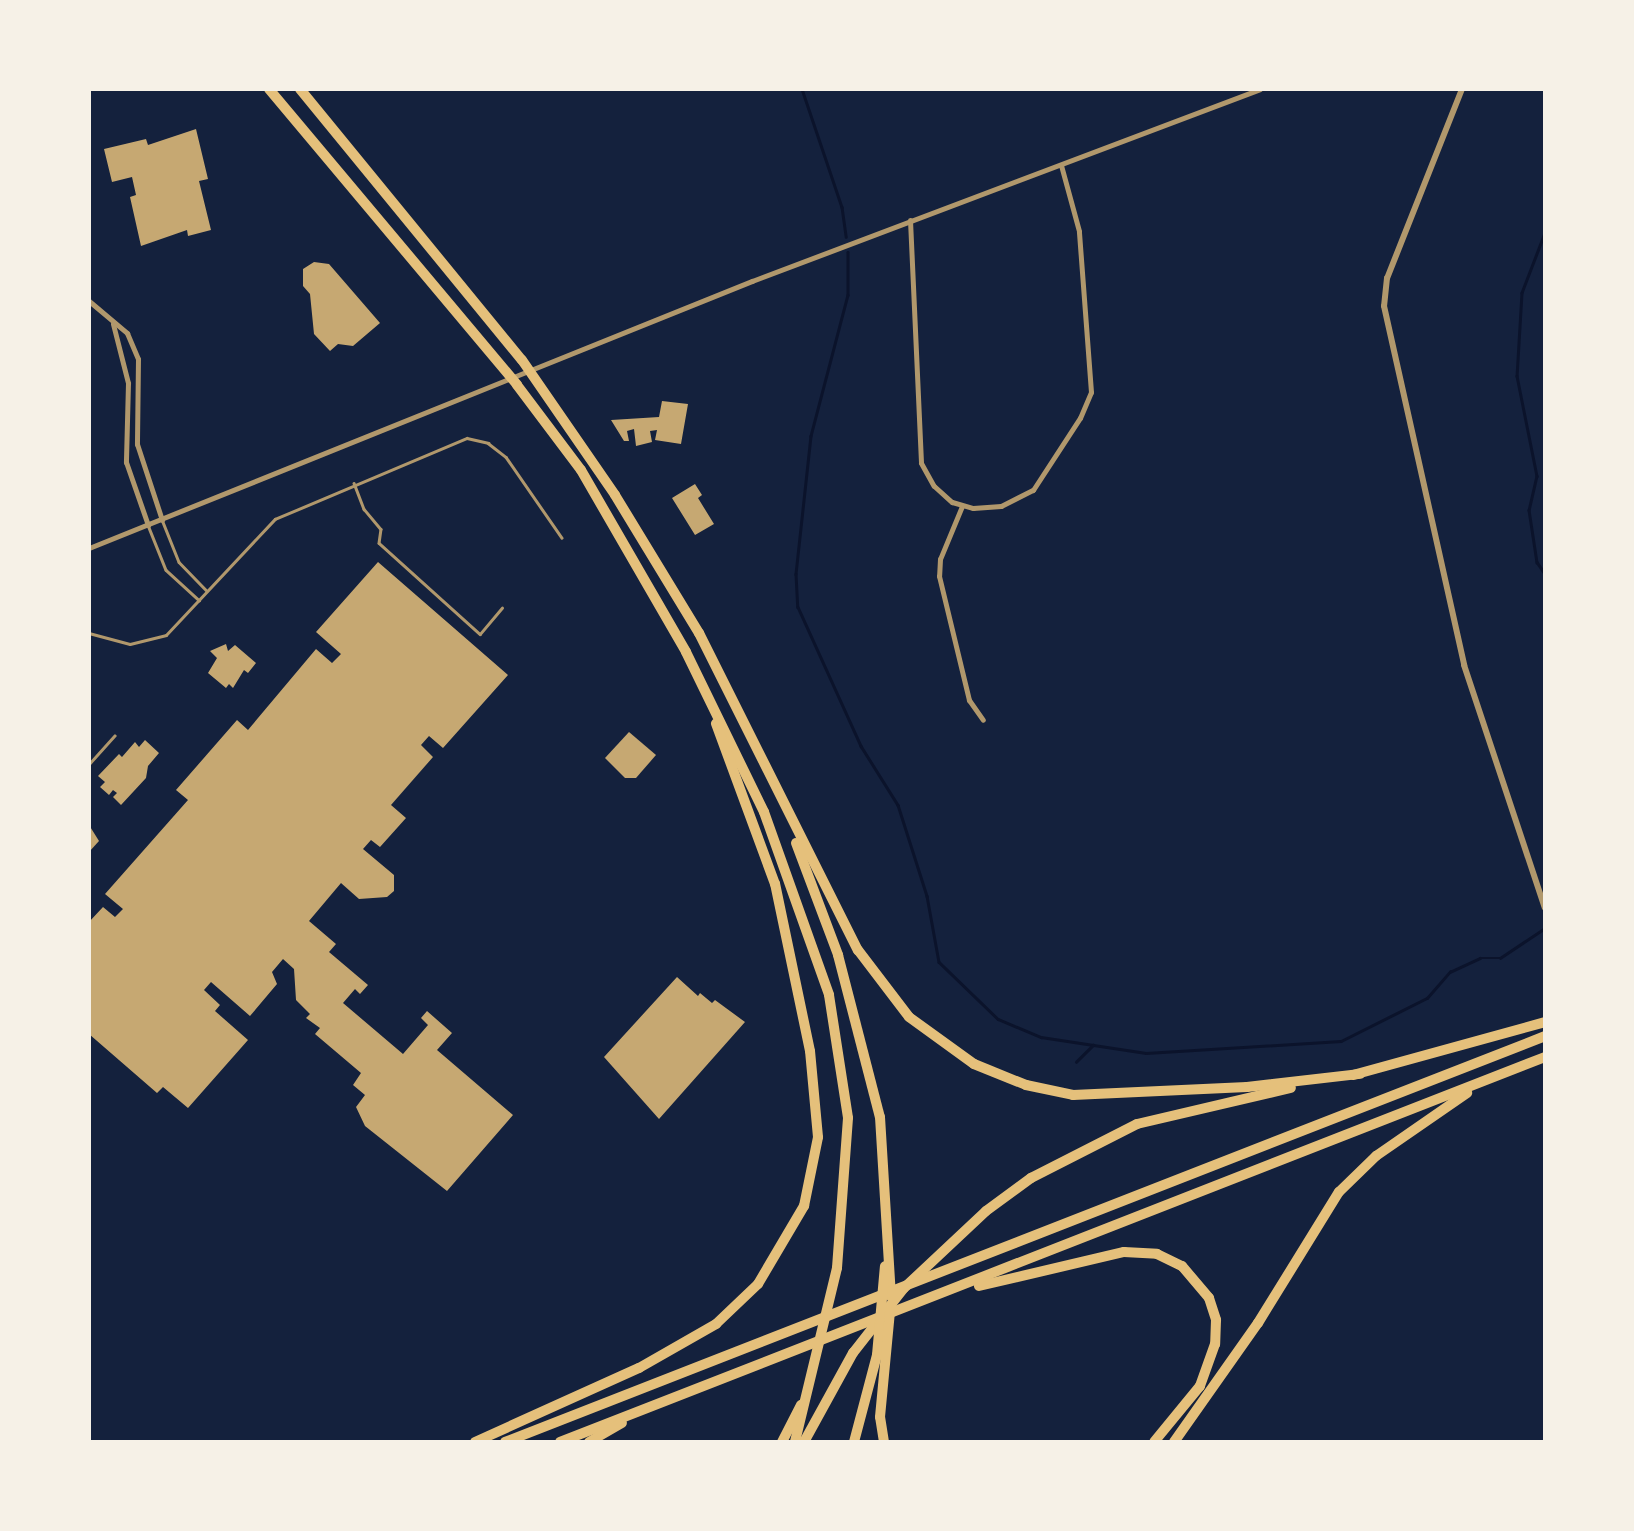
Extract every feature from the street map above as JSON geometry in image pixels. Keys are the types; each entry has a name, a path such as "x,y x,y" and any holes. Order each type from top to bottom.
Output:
{"highway":[{"path":"269,89 517,385 581,470 686,652 764,812 829,995 848,1118 837,1268 812,1383 795,1442"},
{"path":"300,89 522,360 666,573 858,950 890,997 938,1042 986,1070 1039,1089 1092,1097 1247,1087 1360,1073"},
{"path":"475,1442 639,1368 716,1324 758,1284 804,1206 818,1137 817,1094 789,944 775,884 744,793 686,652"},
{"path":"781,803 838,955 880,1117 891,1306 881,1401 884,1442"},
{"path":"804,1442 837,1380 904,1288 986,1211 1053,1166 1137,1124 1360,1073 1545,1022"},
{"path":"505,1442 1545,1036"},
{"path":"560,1442 942,1295 1545,1057"},
{"path":"1174,1442 1258,1323 1339,1192 1376,1156 1481,1083"},
{"path":"854,1442 868,1400 882,1308 887,1227"},
{"path":"942,1295 1106,1254 1144,1251 1182,1266 1209,1298 1216,1320 1215,1344 1200,1386 1154,1442"},
{"path":"782,1442 812,1383"},
{"path":"589,1442 650,1407"}],"street":[{"path":"89,548 910,220 1260,89"},
{"path":"1462,89 1387,278 1384,306 1464,665 1545,908"},
{"path":"910,220 918,451 934,486 962,506 1001,506 1033,490 1088,404 1092,376 1079,231 1061,165"},
{"path":"89,301 113,324 127,333 138,359 138,455 162,520"},
{"path":"113,324 128,383 126,462 148,525"},
{"path":"962,506 940,559 939,576 969,700 983,720"}],"lane":[{"path":"89,633 119,643 152,641 166,635 275,519 354,483 458,441 481,440 506,457 562,538"},
{"path":"354,483 364,509 381,530 379,543 480,634 502,608"},
{"path":"162,520 178,562 207,591"},
{"path":"148,525 166,570 199,600"},
{"path":"89,764 114,736"}],"building":[{"path":"196,129 208,179 199,181 211,230 188,236 187,230 141,246 130,197 136,195 132,177 112,182 104,149 146,139 148,145"},
{"path":"314,262 329,264 380,323 353,346 338,344 330,351 314,334 310,294 303,286 303,269"},
{"path":"662,401 688,404 681,444 655,440 657,430 650,431 652,442 636,446 634,429 627,431 629,441 624,441 611,420 659,417"},
{"path":"695,484 702,495 698,498 714,524 695,535 672,498"},
{"path":"378,562 508,675 443,748 429,736 421,745 433,757 391,805 406,818 380,847 371,840 363,849 394,875 394,891 387,897 359,899 341,883 309,921 336,944 329,952 368,985 360,994 355,989 343,1003 403,1054 428,1025 421,1018 427,1011 452,1033 437,1050 513,1115 447,1191 365,1126 356,1107 365,1095 353,1085 361,1073 315,1034 320,1028 306,1018 310,1014 296,1000 294,969 283,959 272,972 277,984 250,1016 211,982 204,990 220,1005 215,1011 248,1040 188,1108 163,1087 157,1093 89,1034 89,922 103,907 115,917 123,909 105,894 188,800 176,790 237,720 248,730 316,649 332,663 341,654 316,632"},
{"path":"226,644 228,651 235,645 256,663 248,673 244,670 233,688 229,684 226,688 208,673 217,658 210,651"},
{"path":"629,732 656,755 636,778 625,778 605,758"},
{"path":"145,740 159,753 148,766 146,778 121,805 113,797 117,793 113,790 109,795 100,787 105,782 98,776 119,754 122,757 135,742 139,747"},
{"path":"89,825 99,841 89,852"},
{"path":"677,977 698,996 700,993 712,1003 715,1000 745,1022 659,1119 604,1057"}],"waterway":[{"path":"802,89 842,207 846,237"},
{"path":"1545,233 1522,293 1517,376 1537,476 1529,510 1537,562 1545,574"},
{"path":"848,252 848,295 811,436 796,574 798,607 861,746 898,805 927,896 939,962 998,1019 1041,1037 1146,1053 1341,1041 1427,998 1450,972 1480,958 1500,958 1545,928"},
{"path":"1076,1062 1093,1045"}]}
